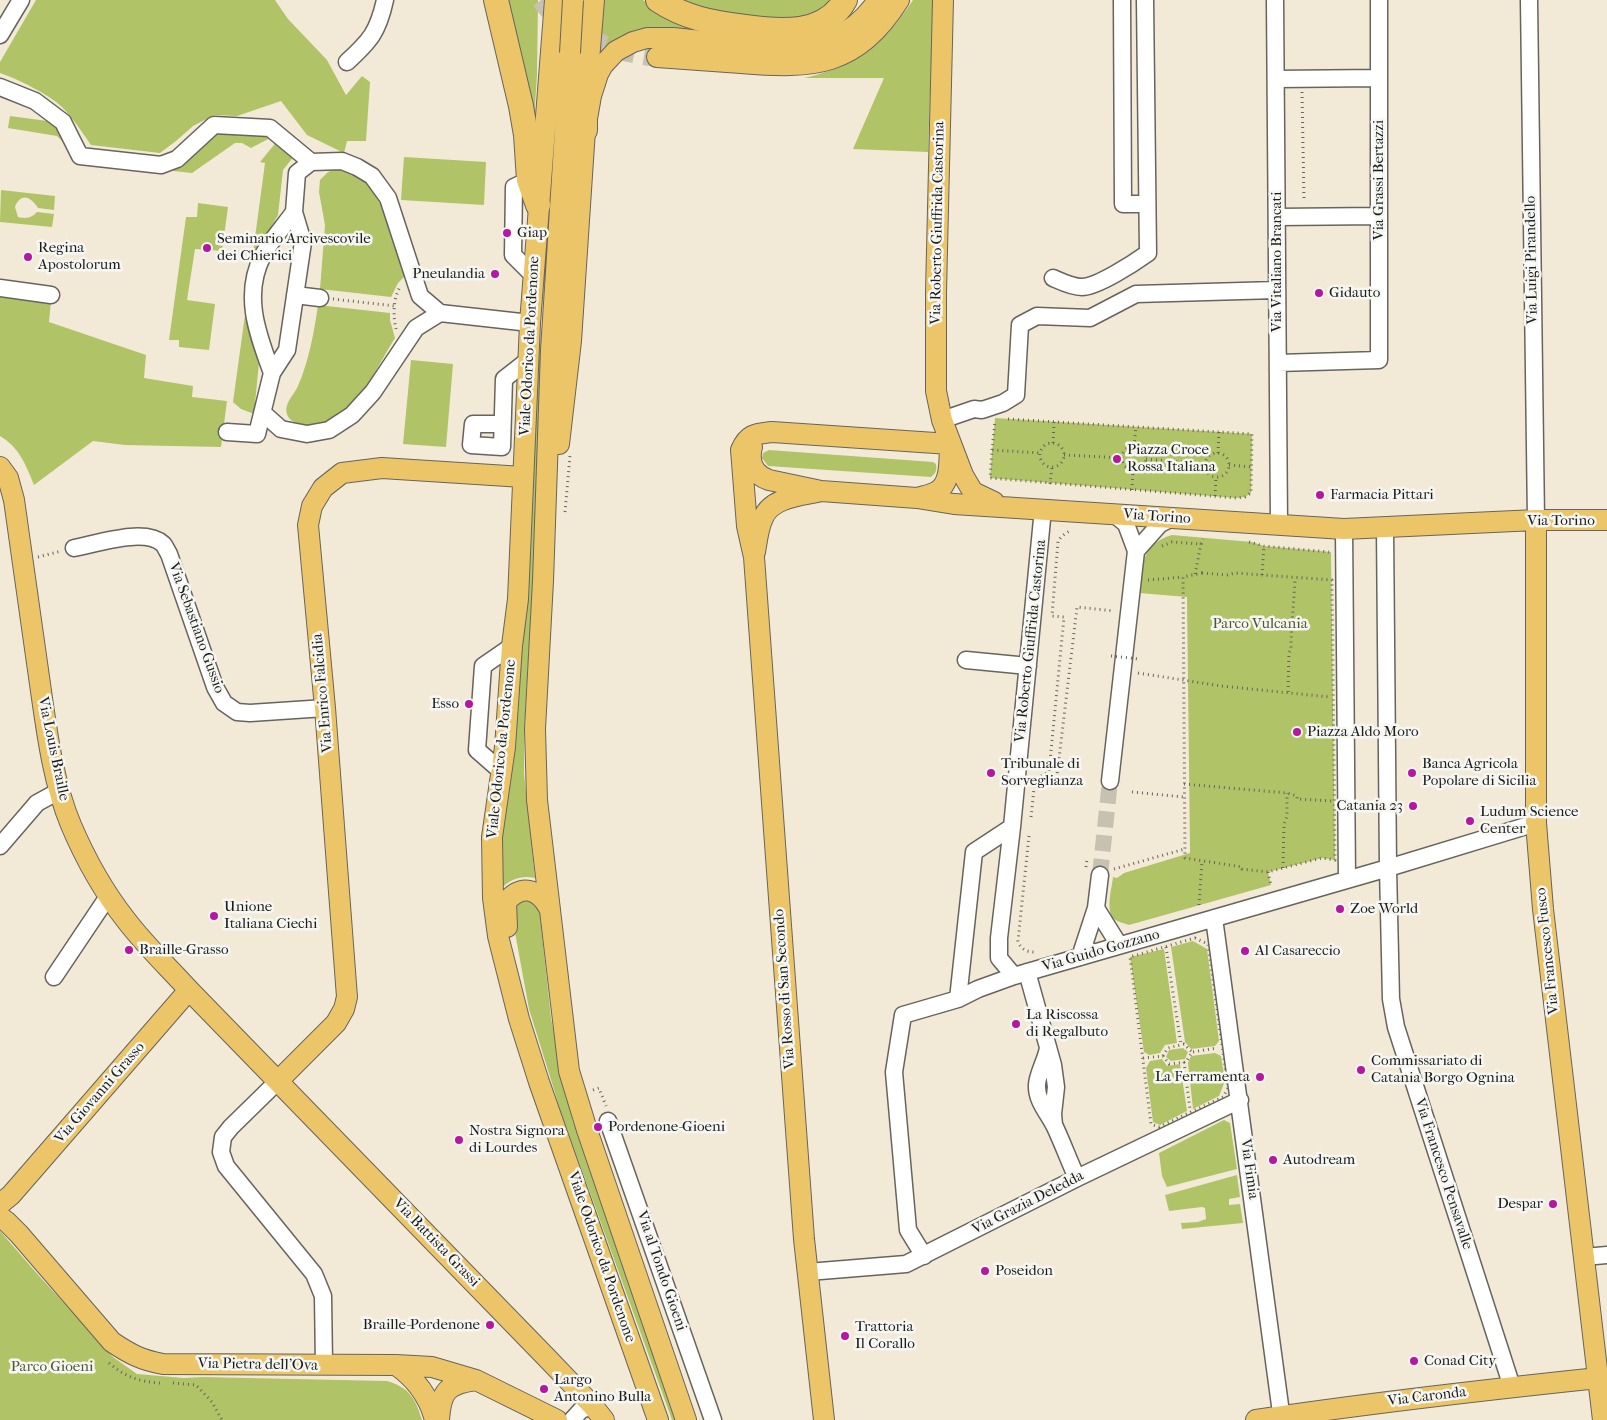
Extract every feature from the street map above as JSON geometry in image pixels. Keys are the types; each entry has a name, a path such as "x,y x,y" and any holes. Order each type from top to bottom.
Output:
{"highway":[{"path":"496,0 521,106 526,135 529,180 538,205"},
{"path":"585,130 585,85 592,0"},
{"path":"658,0 678,12 705,21 782,31 796,30 821,23 837,12 845,0"}],"main road":[{"path":"549,0 550,54"},
{"path":"550,54 555,0"},
{"name":"Viale Odorico da Pordenone","path":"573,0 551,350 543,581 535,729 537,800 569,1071 587,1130 686,1420"},
{"path":"543,581 571,342 585,130 590,96 598,74 610,56 633,42 661,37 777,49 812,46 840,36 853,28 878,0"},
{"path":"657,57 780,66 816,64 850,51 864,41 884,22 899,0"},
{"name":"Via Roberto Giuffrida Castorina","path":"943,0 936,391 942,420 963,475 973,492 1001,506"},
{"name":"Viale Odorico da Pordenone","path":"550,54 527,361 518,599 512,646 505,747 492,838 492,898 498,936 519,1019 539,1082 658,1420"},
{"path":"754,557 747,526 741,450 755,436 783,432 950,444 949,472 946,482 938,492 917,498"},
{"name":"Via Torino","path":"755,436 751,461 761,477 821,491 917,498 954,504 1001,506 1042,500 1114,514 1344,529 1536,520 1607,520"},
{"name":"Via Louis Braille","path":"0,467 8,478 14,500 43,706 59,791 71,824 88,860 124,919 189,990 278,1080"},
{"name":"Via Enrico Falcidia","path":"278,1080 336,1023 344,1009 347,996 325,708 308,525 312,506 323,488 342,473 382,468 523,477"},
{"path":"754,557 763,517 769,508 778,502 821,491"},
{"name":"Via Francesco Fusco","path":"1536,520 1536,823 1543,909 1584,1257 1603,1380 1603,1420"},
{"name":"Via Rosso di San Secondo","path":"754,557 804,1238 824,1420"},
{"path":"519,1019 506,902 520,891 528,890 545,900 549,908"},
{"name":"Via Giovanni Grasso","path":"5,1209 189,990"},
{"name":"Via Battista Grassi","path":"278,1080 599,1413 612,1420"},
{"name":"Via Pietra dell'Ova","path":"5,1209 112,1342 131,1355 163,1364 396,1365 432,1367 476,1380 556,1420"},
{"path":"396,1365 422,1388 435,1420"},
{"path":"439,1420 442,1397 449,1388 476,1380"},
{"name":"Via Caronda","path":"1256,1420 1282,1418 1354,1405 1512,1387 1603,1380"}],"street":[{"path":"0,35 21,0"},
{"path":"346,62 366,45 376,31 385,0"},
{"path":"1122,0 1123,204 1139,204"},
{"path":"1137,0 1139,259"},
{"path":"1053,278 1072,286 1084,287 1096,284 1148,254 1146,0"},
{"name":"Via Vitaliano Brancati","path":"1275,0 1279,524"},
{"name":"Via Grassi Bertazzi","path":"1278,363 1379,360 1379,0"},
{"name":"Via Luigi Pirandello","path":"1529,0 1536,520"},
{"path":"1276,79 1379,78"},
{"path":"0,87 34,101 64,122 80,156 160,164 177,160 214,125 270,128 310,162"},
{"path":"227,432 257,434 264,413 272,374 287,350 303,242 294,212 297,173 310,162 342,161 372,176 388,198 420,296 440,313 530,323"},
{"path":"529,180 514,187 513,255 534,276"},
{"path":"272,374 257,333 252,305 253,283 263,256 294,212"},
{"path":"1277,217 1379,216"},
{"path":"0,288 51,295"},
{"path":"942,420 974,409 982,410 989,408 1003,403 1016,395 1020,325 1037,316 1090,318 1136,294 1277,290"},
{"path":"295,295 320,298"},
{"path":"264,413 281,429 307,434 329,430 352,415 373,392 416,328 440,313"},
{"path":"502,424 504,379 527,361"},
{"name":"Via Roberto Giuffrida Castorina","path":"1020,974 999,958 999,938 1028,666 1042,500"},
{"path":"1110,781 1136,551 1126,524 1114,514"},
{"path":"1136,551 1160,524 1172,518"},
{"name":"Via Francesco Pensavalle","path":"1385,528 1388,868 1392,999 1396,1027 1512,1387"},
{"path":"1344,529 1347,879"},
{"name":"Via Sebastiano Gussio","path":"74,548 139,535 154,538 163,544 169,554 216,687 224,703 237,712 250,714 325,708"},
{"path":"501,771 477,750 483,666 512,646"},
{"path":"966,660 1028,666"},
{"path":"0,846 37,803 59,791"},
{"name":"Via Guido Gozzano","path":"924,1256 908,1230 894,1072 903,1015 958,999 978,989 1020,974 1388,868 1536,823"},
{"path":"958,999 974,852 1012,827"},
{"path":"1080,957 1106,876"},
{"path":"54,977 109,895"},
{"path":"1096,908 1119,945"},
{"name":"Via Fimia","path":"1214,918 1282,1418"},
{"path":"1020,974 1053,1065 1056,1087 1053,1114 1054,1125 1076,1178"},
{"path":"278,1080 223,1137 221,1152 226,1166 314,1274 322,1296 324,1365"},
{"name":"Via Grazia Deledda","path":"808,1272 906,1264 1076,1178 1240,1100"},
{"name":"Via al Tondo Gioeni","path":"608,1121 713,1420"},
{"path":"1584,1257 1607,1255"},
{"path":"572,1420 581,1410 599,1413"}],"path":[{"path":"1302,92 1304,202"},
{"path":"404,345 396,329 394,306 396,294 402,284 413,274"},
{"path":"320,298 394,306"},
{"path":"995,418 990,478 1215,496 1245,497 1251,493 1252,434 1005,419"},
{"path":"1053,443 1054,422"},
{"path":"1134,446 1136,427"},
{"path":"1218,453 1219,432"},
{"path":"1053,443 1060,445 1064,455 1059,465 1052,467 1042,461 1040,453 1043,447 1053,443"},
{"path":"1134,446 1142,449 1146,455 1141,469 1133,470 1126,468 1122,458 1124,451 1134,446"},
{"path":"992,450 1040,453"},
{"path":"564,520 571,452"},
{"path":"1218,453 1227,458 1229,466 1227,473 1216,477 1207,472 1205,464 1208,457 1218,453"},
{"path":"1064,455 1122,458"},
{"path":"1146,459 1205,464"},
{"path":"1229,466 1252,467"},
{"path":"1050,484 1052,467"},
{"path":"1132,490 1133,470"},
{"path":"1215,496 1216,477"},
{"path":"1042,483 1042,500"},
{"path":"1031,817 1035,779 1048,772 1064,617 1052,616 1058,541 1067,531 1078,531"},
{"path":"1195,574 1202,539 1209,539"},
{"path":"1156,550 1164,544 1172,542 1201,544"},
{"path":"1242,542 1252,542 1264,546 1331,552 1332,560"},
{"path":"1262,575 1264,546"},
{"path":"22,560 74,548"},
{"path":"1145,587 1146,572"},
{"path":"1145,580 1195,574 1235,573 1295,579 1298,577 1332,580"},
{"path":"1182,577 1185,858 1268,872 1322,858 1335,860 1332,574"},
{"path":"1288,692 1291,618 1294,612 1295,579"},
{"path":"1075,786 1056,784 1077,607 1116,612 1117,607"},
{"path":"1140,650 1138,674 1221,686 1333,697"},
{"path":"1111,656 1139,659"},
{"path":"1184,784 1287,793 1297,796 1297,798 1334,801"},
{"path":"1132,792 1184,797"},
{"path":"1283,868 1287,793"},
{"path":"1030,827 1018,941 1019,945 1027,952 1036,952"},
{"path":"1106,876 1114,868 1125,867 1185,849"},
{"path":"1199,905 1202,861"},
{"path":"1262,887 1271,885 1268,872"},
{"path":"1190,908 1208,903"},
{"path":"1195,938 1208,944 1228,1088 1223,1097 1159,1127 1151,1124 1130,957 1166,946 1195,938"},
{"path":"1166,946 1181,1045"},
{"path":"1163,1056 1168,1048 1184,1044 1192,1052"},
{"path":"1192,1052 1223,1048"},
{"path":"1163,1056 1168,1064 1186,1062 1192,1052"},
{"path":"1143,1058 1163,1056"},
{"path":"1184,1062 1191,1112"},
{"path":"587,1092 599,1088 608,1121"},
{"path":"137,1379 162,1383"},
{"path":"171,1383 196,1385 212,1402 222,1420"}],"green space":[{"path":"36,0 275,0 288,19 327,60 346,95 362,76 370,82 366,141 347,141 344,153 307,135 281,101 237,116 214,115 193,126 160,153 91,145 70,116 56,102 32,87 0,73 0,62"},
{"path":"504,0 538,0 534,121"},
{"path":"598,0 643,0 665,15 695,27 688,31 596,61"},
{"path":"673,0 837,0 809,21 716,16"},
{"path":"913,0 933,0 928,152 853,149 884,78 804,78 839,67 867,51 891,29"},
{"path":"10,116 55,122 66,145 57,136 8,128"},
{"path":"216,130 266,133 272,137 251,148 242,143 235,143 192,173 173,171"},
{"path":"278,140 295,155 283,170 278,215 252,260 265,163 260,162"},
{"path":"404,157 486,162 484,205 401,200"},
{"path":"338,168 362,180 371,189 384,211 396,239 408,273 398,283 391,297 320,289 325,225 319,192 320,180 328,172"},
{"path":"1,190 55,196 54,210 38,208 32,201 26,198 20,199 15,207 18,217 21,218 29,218 37,212 54,214 52,227 0,222"},
{"path":"198,203 228,207 222,251 195,249 187,300 215,304 209,350 179,347 179,340 169,340 186,217 197,217"},
{"path":"0,292 51,301 49,322 146,355 144,378 193,386 192,397 227,401 221,447 125,445 93,441 34,485 17,451 7,440 0,436"},
{"path":"318,305 390,313 395,338 364,389 345,411 333,419 306,426 291,420 286,410 305,367"},
{"path":"245,315 259,362 254,414 241,409 233,402"},
{"path":"538,359 542,359 535,540 524,732 524,774 535,878 525,877 516,879 501,889 501,843 515,747 529,555"},
{"path":"411,360 453,364 446,447 403,444"},
{"path":"995,418 1252,434 1251,493 1245,497 1236,498 990,478"},
{"path":"769,450 933,462 936,464 936,470 931,477 768,466 762,458 763,453"},
{"name":"Parco Vulcania","path":"1172,535 1252,542 1264,546 1331,552 1335,860 1322,858 1268,872 1271,885 1129,925 1114,919 1111,915 1109,905 1113,877 1117,878 1124,873 1190,853 1187,597 1139,593 1145,557 1154,544"},
{"path":"523,897 539,907 551,1018 562,1078 573,1122 677,1420 672,1420 561,1112 529,1009 512,916 517,901"},
{"path":"1193,941 1207,949 1219,1041 1215,1046 1191,1049 1185,1042 1171,947"},
{"path":"1164,949 1177,1043 1165,1045 1160,1053 1149,1055 1144,1052 1130,957"},
{"path":"1183,1048 1188,1052 1185,1059 1171,1061 1166,1057 1169,1050"},
{"path":"1215,1053 1221,1056 1225,1081 1219,1096 1193,1109 1188,1063 1191,1056"},
{"path":"1162,1059 1167,1066 1180,1064 1187,1111 1160,1125 1153,1122 1146,1068 1150,1061"},
{"path":"1224,1120 1230,1123 1237,1169 1167,1187 1162,1176 1159,1153"},
{"path":"1237,1175 1240,1197 1229,1199 1229,1205 1240,1204 1243,1223 1182,1229 1181,1223 1198,1222 1206,1219 1205,1208 1169,1211 1165,1195"},
{"name":"Parco Gioeni","path":"0,1231 113,1357 137,1374 184,1378 387,1381 401,1387 410,1395 417,1406 422,1420 0,1420"}],"tunnel":[{"path":"541,0 552,13 578,33 624,51 657,57"},
{"path":"1100,875 1110,781"}],"place":[{"name":"Giap","path":"507,233"},
{"name":"Seminario Arcivescovile dei Chierici","path":"207,248"},
{"name":"Regina Apostolorum","path":"28,257"},
{"name":"Pneulandia","path":"495,274"},
{"name":"Gidauto","path":"1319,293"},
{"name":"Piazza Croce Rossa Italiana","path":"1117,459"},
{"name":"Farmacia Pittari","path":"1320,495"},
{"name":"Esso","path":"469,704"},
{"name":"Piazza Aldo Moro","path":"1297,732"},
{"name":"Tribunale di Sorveglianza","path":"991,773"},
{"name":"Banca Agricola Popolare di Sicilia","path":"1412,773"},
{"name":"Catania 23","path":"1413,806"},
{"name":"Ludum Science Center","path":"1470,821"},
{"name":"Zoe World","path":"1340,909"},
{"name":"Unione Italiana Ciechi","path":"214,916"},
{"name":"Braille-Grasso","path":"129,950"},
{"name":"Al Casareccio","path":"1245,951"},
{"name":"La Riscossa di Regalbuto","path":"1016,1024"},
{"name":"Commissariato di Catania Borgo Ognina","path":"1361,1070"},
{"name":"La Ferramenta","path":"1260,1077"},
{"name":"Pordenone-Gioeni","path":"598,1127"},
{"name":"Nostra Signora di Lourdes","path":"459,1140"},
{"name":"Autodream","path":"1273,1160"},
{"name":"Despar","path":"1553,1204"},
{"name":"Poseidon","path":"985,1271"},
{"name":"Braille-Pordenone","path":"490,1325"},
{"name":"Trattoria Il Corallo","path":"845,1336"},
{"name":"Conad City","path":"1414,1361"},
{"name":"Largo Antonino Bulla","path":"544,1389"}]}
